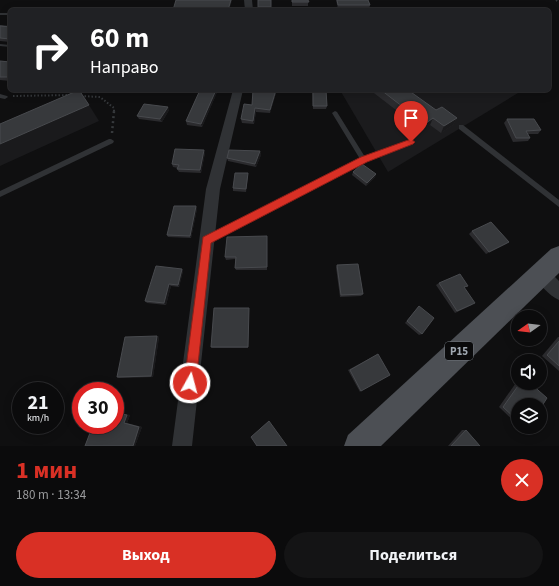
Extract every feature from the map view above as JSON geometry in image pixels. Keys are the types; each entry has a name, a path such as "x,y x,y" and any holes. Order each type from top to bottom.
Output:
{"main road":[{"name":"Р15","path":"359,446 553,274"}],"street":[{"path":"182,446 213,189 237,92"}],"lane":[{"path":"335,113 364,160"},
{"path":"461,127 559,204"},
{"path":"0,194 111,141"},
{"path":"207,240 364,160 411,142"}],"path":[{"path":"2,96 68,94 100,97 114,108 111,141"}],"shaded area":[{"path":"341,92 520,92 388,172"}],"building":[{"path":"176,0 231,0 229,8 174,8"},
{"path":"258,0 271,0 271,7 258,7"},
{"path":"292,0 308,0 309,2 292,2"},
{"path":"337,0 368,0 370,5 338,5"},
{"path":"0,26 8,27 8,39 0,38"},
{"path":"0,61 8,62 8,77 0,77"},
{"path":"74,92 80,92 89,105 0,144 0,124"},
{"path":"199,92 215,92 201,124 186,121"},
{"path":"253,92 275,92 270,110 255,108 253,121 241,119 244,104 252,105"},
{"path":"313,92 326,92 327,106 313,106"},
{"path":"384,92 411,92 436,110 442,107 457,118 444,126 433,118 425,124"},
{"path":"144,104 168,107 160,119 137,116"},
{"path":"507,119 534,119 541,130 526,131 530,138 516,138"},
{"path":"175,149 204,150 200,170 177,169 179,165 172,164"},
{"path":"229,150 260,151 255,164 227,158"},
{"path":"362,164 376,174 367,183 353,172"},
{"path":"235,173 248,173 246,189 233,188"},
{"path":"174,206 196,206 190,236 167,235"},
{"path":"491,222 509,242 489,252 472,231"},
{"path":"267,236 267,267 235,268 236,257 225,257 227,237"},
{"path":"358,264 363,294 341,295 337,265"},
{"path":"156,266 182,269 178,285 169,284 164,303 145,301"},
{"path":"460,274 468,286 464,287 475,303 457,311 439,283"},
{"path":"419,306 434,318 422,334 407,321"},
{"path":"214,308 249,308 248,347 211,347"},
{"path":"157,336 151,376 117,377 125,337"},
{"path":"559,341 559,366 547,355"},
{"path":"378,354 390,375 361,391 350,370"},
{"path":"515,390 538,390 547,398 511,398 511,414 503,407"},
{"path":"124,414 127,415 124,423"},
{"path":"269,421 287,446 257,446 251,437"},
{"path":"124,423 139,427 133,446 85,446 90,434 124,434"},
{"path":"466,430 480,446 451,446"}],"route":[{"path":"190,383 207,240 364,160 411,142"}]}
